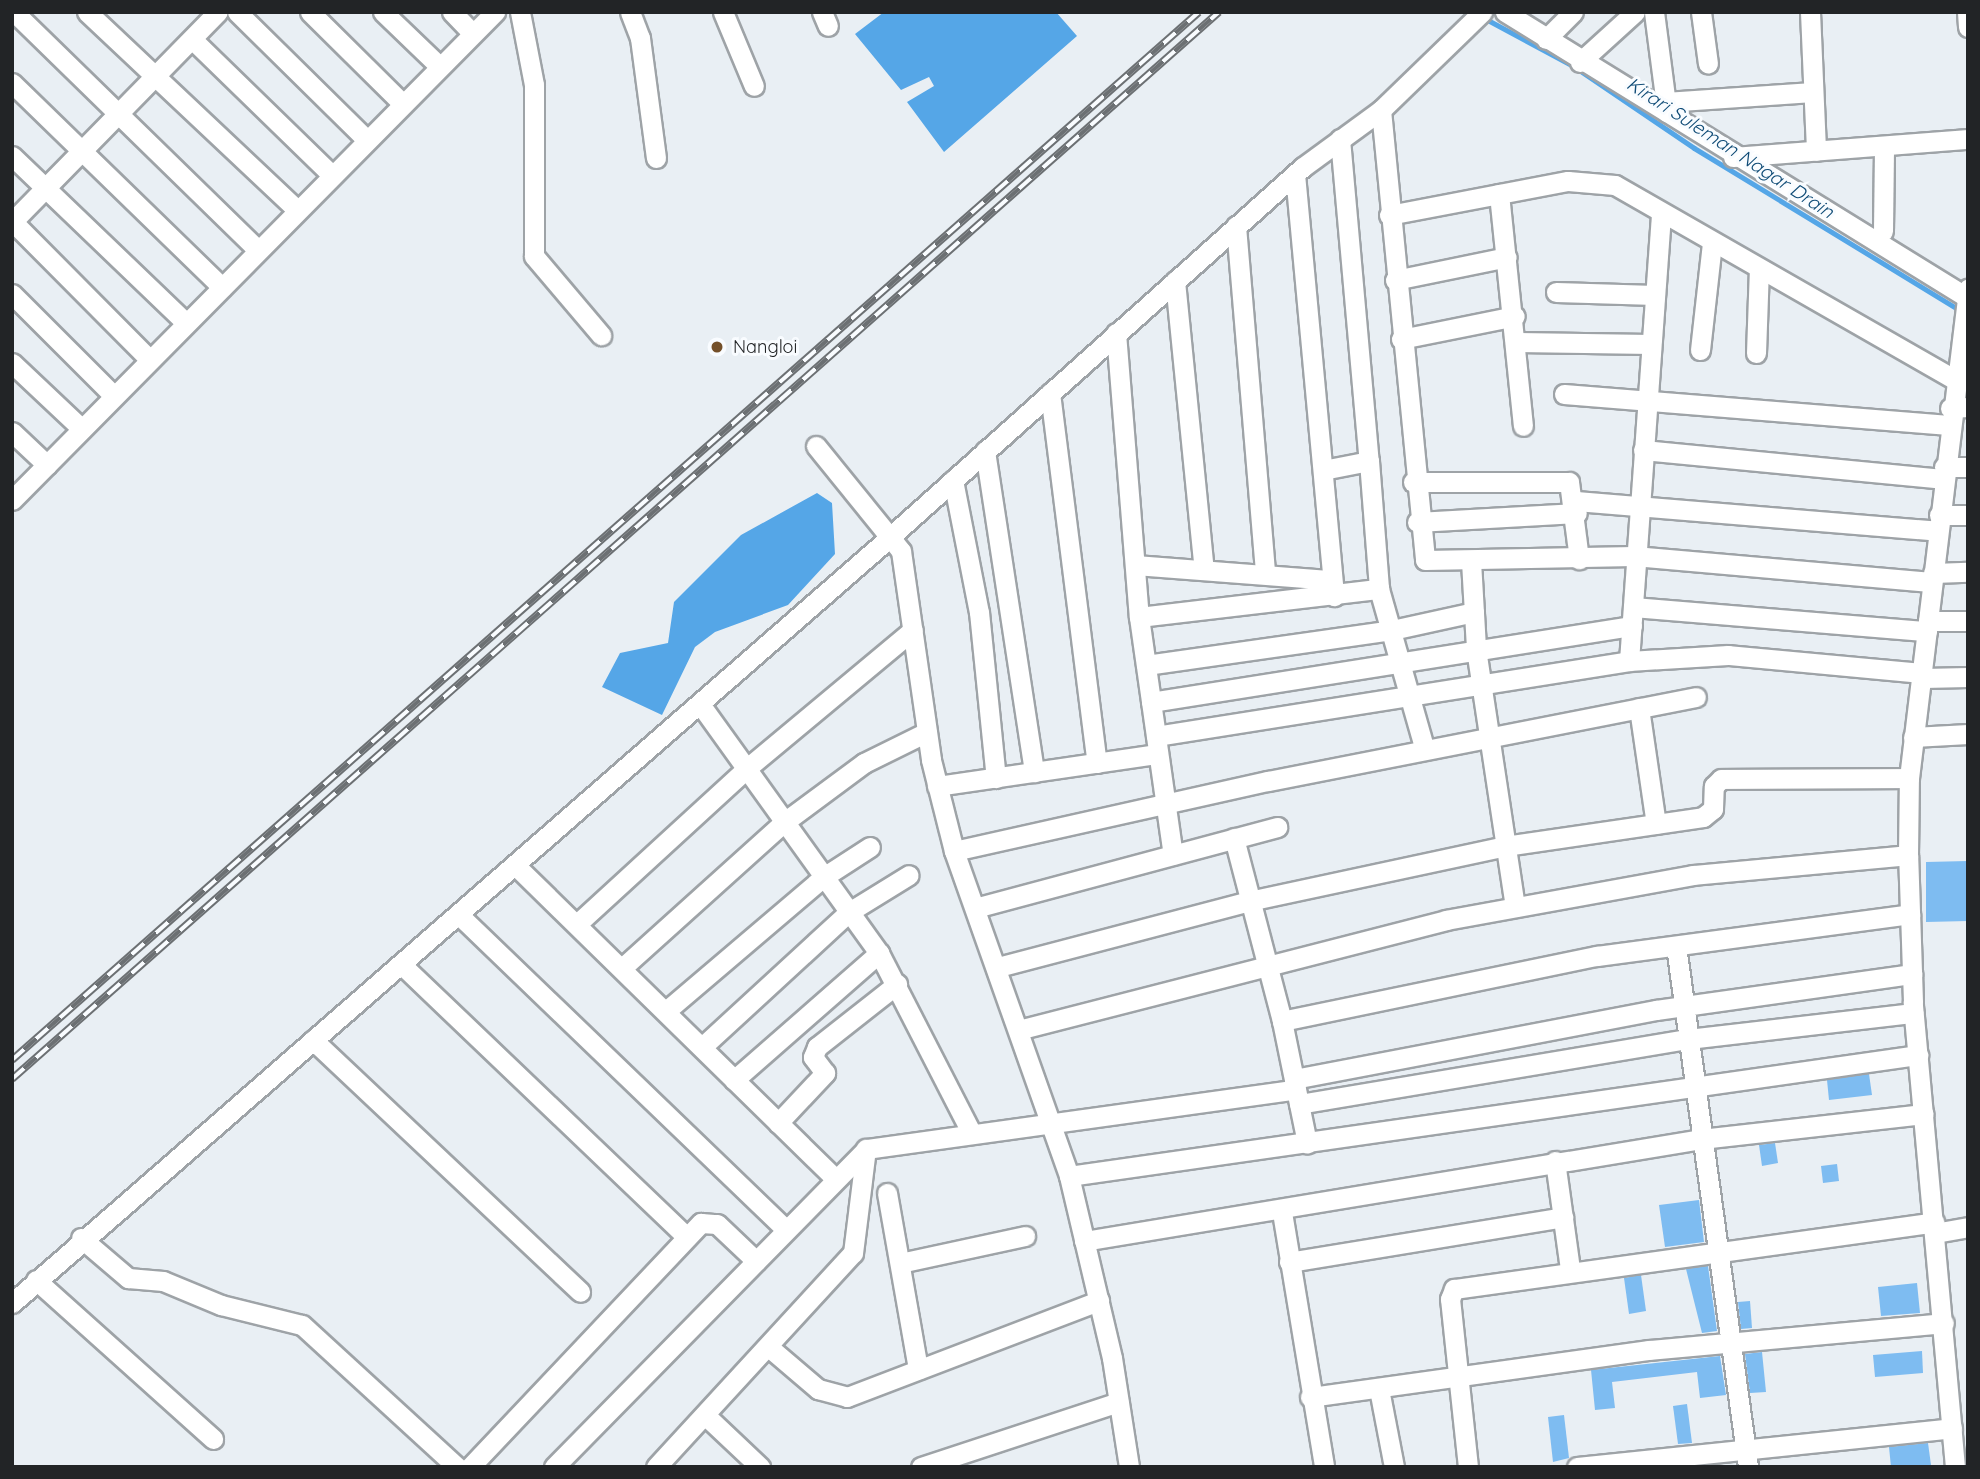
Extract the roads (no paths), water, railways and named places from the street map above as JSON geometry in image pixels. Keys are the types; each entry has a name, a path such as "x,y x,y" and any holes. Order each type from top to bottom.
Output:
{"street":[{"path":"14,12 258,250"},
{"path":"87,12 297,211"},
{"path":"150,360 12,222 218,12"},
{"path":"237,12 366,139"},
{"path":"310,12 402,103"},
{"path":"383,12 438,65"},
{"path":"452,12 471,32"},
{"path":"12,500 438,65 495,12"},
{"path":"520,12 534,85 534,256 601,335"},
{"path":"630,12 640,38 656,158"},
{"path":"723,12 754,86"},
{"path":"1505,12 1580,62 1667,109 1733,157 1966,302 1954,379 1956,413 1944,473 1923,676 1913,737 1909,778 1908,855 1914,1013 1944,1323 1957,1422 1955,1467"},
{"path":"1546,39 1573,12"},
{"path":"1580,62 1635,12"},
{"path":"1654,12 1667,109"},
{"path":"1701,12 1708,65"},
{"path":"1810,12 1816,151"},
{"path":"1967,12 1968,27"},
{"path":"12,1303 81,1238 401,964 890,537 1295,174 1381,110 1476,17"},
{"path":"192,39 332,175"},
{"path":"12,83 222,287"},
{"path":"1667,109 1813,92"},
{"path":"1381,110 1413,482 1417,522 1425,560 1634,556 1933,578 1968,572"},
{"path":"1340,139 1379,589 1425,750"},
{"path":"1733,157 1968,139"},
{"path":"1883,231 1884,146"},
{"path":"12,156 186,323"},
{"path":"1295,174 1333,588"},
{"path":"1389,215 1499,194 1594,180 1615,185 1661,215 1954,379"},
{"path":"1499,194 1516,316 1523,426"},
{"path":"1629,661 1634,556 1661,215"},
{"path":"1236,226 1265,572"},
{"path":"1700,350 1712,243"},
{"path":"1395,280 1507,257"},
{"path":"1756,353 1759,269"},
{"path":"1175,281 1204,569"},
{"path":"1556,292 1655,295"},
{"path":"12,294 114,396"},
{"path":"1401,339 1516,316"},
{"path":"1116,333 1139,617 1157,745 1161,805 1173,855"},
{"path":"1517,342 1651,344"},
{"path":"12,363 82,429"},
{"path":"1051,393 1097,763"},
{"path":"1564,394 1647,401 1956,413"},
{"path":"12,432 47,465"},
{"path":"816,446 890,537 905,563 927,732 937,786 954,851 1022,1029 1069,1176 1119,1402 1129,1467"},
{"path":"1643,450 1944,473 1968,467"},
{"path":"985,451 1034,772"},
{"path":"1323,470 1369,461"},
{"path":"953,480 979,612 996,778"},
{"path":"1413,482 1564,481 1573,485 1579,559"},
{"path":"1417,522 1639,503 1938,523 1968,515"},
{"path":"1471,561 1476,649 1515,907"},
{"path":"1135,565 1265,572 1333,588"},
{"path":"1139,617 1333,588 1379,589"},
{"path":"1146,665 1392,630 1474,612"},
{"path":"1151,702 1476,649 1632,616 1928,626 1968,621"},
{"path":"577,924 746,769 913,629"},
{"path":"937,786 1097,763 1157,745 1410,697 1629,661 1728,655 1923,676 1968,677"},
{"path":"954,851 1425,750 1696,697"},
{"path":"700,704 822,878 879,953 972,1134"},
{"path":"1639,708 1656,824"},
{"path":"622,968 783,823 864,764 927,732"},
{"path":"1913,737 1968,734"},
{"path":"998,967 1249,901 1505,846 1710,815 1721,779 1909,778"},
{"path":"975,908 1277,827"},
{"path":"1234,838 1249,901 1271,963 1307,1143"},
{"path":"666,1011 822,878 870,847"},
{"path":"1022,1029 1271,963 1515,907 1693,874 1908,855"},
{"path":"515,865 834,1177"},
{"path":"702,1047 849,912 909,875"},
{"path":"458,914 786,1230"},
{"path":"1282,1021 1676,946 1910,914"},
{"path":"1676,946 1728,1341 1747,1457"},
{"path":"734,1080 879,953"},
{"path":"401,964 686,1236"},
{"path":"1296,1091 1684,1006 1912,974"},
{"path":"778,1123 825,1073 813,1057 817,1047 897,984"},
{"path":"554,1467 786,1230 834,1177 866,1149 1688,1039 1914,1013"},
{"path":"313,1040 580,1292"},
{"path":"1069,1176 1694,1084 1918,1055"},
{"path":"1084,1241 1282,1212 1555,1161 1701,1139 1924,1114"},
{"path":"656,1467 771,1349 853,1254 866,1149"},
{"path":"1555,1161 1570,1269"},
{"path":"887,1192 918,1369"},
{"path":"1282,1212 1310,1397 1324,1467"},
{"path":"1289,1262 1563,1217"},
{"path":"470,1467 686,1236 708,1220 756,1261"},
{"path":"1468,1467 1450,1299 1454,1289 1570,1269 1716,1251 1934,1227 1968,1227"},
{"path":"900,1263 1024,1236"},
{"path":"81,1238 128,1278 163,1281 220,1305 302,1325 457,1467"},
{"path":"36,1280 213,1438"},
{"path":"771,1349 830,1396 864,1393 918,1369 1098,1301"},
{"path":"1310,1397 1728,1341 1944,1323"},
{"path":"1380,1389 1394,1467"},
{"path":"921,1467 952,1462 1119,1402"},
{"path":"705,1415 761,1467"},
{"path":"1577,1467 1747,1457 1957,1422"}],"water":[{"path":"884,12 1056,12 1077,36 944,152 907,102 934,86 929,77 901,90 855,34"},
{"path":"817,493 832,503 835,554 788,605 715,632 695,647 662,715 602,687 620,653 668,643 674,602 741,535"}],"waterway":[{"name":"Kirari Suleman Nagar Drain","path":"1482,17 1573,66 1694,148 1959,310"}],"railway":[{"path":"12,1060 1199,12"},
{"path":"12,1079 1219,12"}],"place":[{"name":"Nangloi","path":"717,347"}]}
